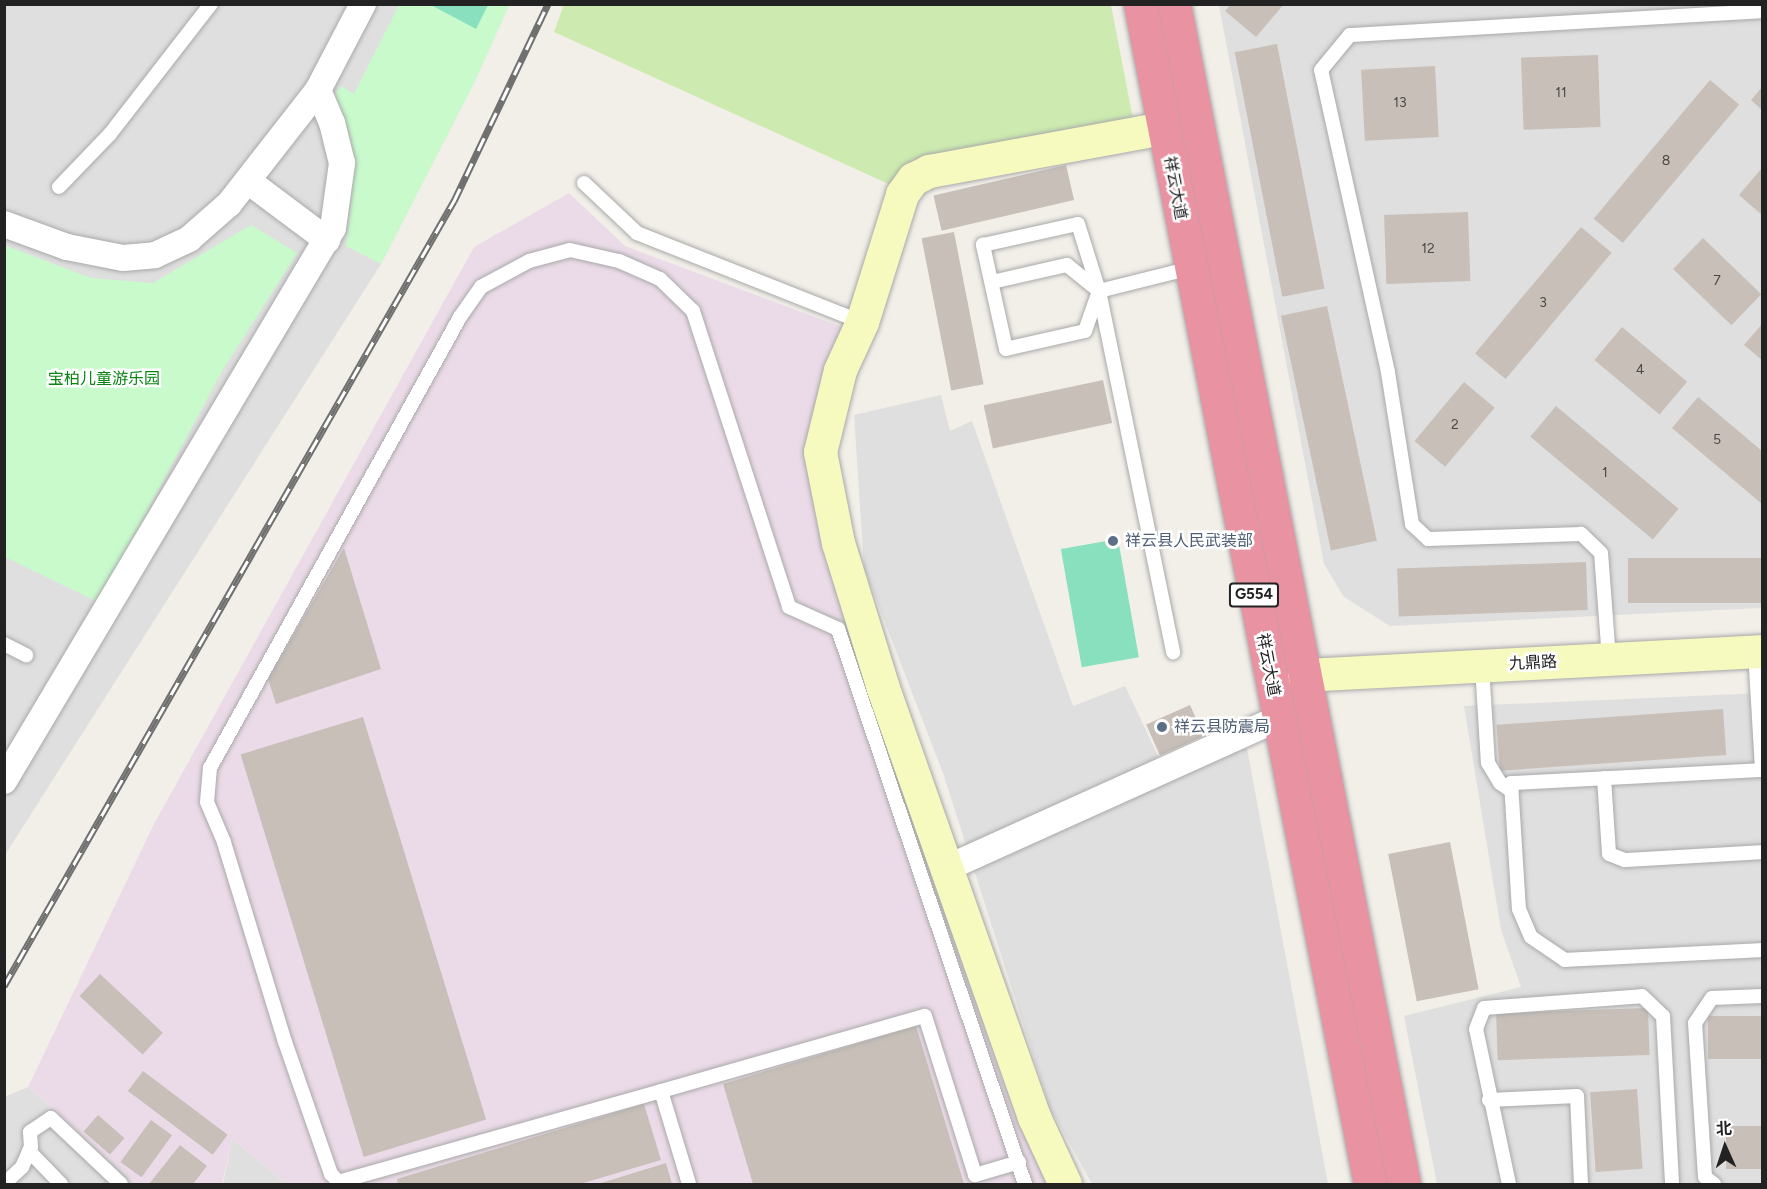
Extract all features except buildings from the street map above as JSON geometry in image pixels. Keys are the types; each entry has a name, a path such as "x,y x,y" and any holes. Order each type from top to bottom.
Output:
{"highway":[{"name":"祥云大道","path":"1140,4 1370,1185"},
{"name":"祥云大道","path":"1174,4 1404,1185"},
{"path":"1271,679 1304,675"}],"street":[{"path":"6,226 86,252 140,258 189,239 248,181 318,90 363,4"},
{"path":"4,781 327,240 339,208 342,163 332,123 318,90"},
{"path":"1065,1185 1034,1117 883,688 822,477 821,442 840,370 862,322 902,194 916,176 1163,128"},
{"path":"248,181 327,240"},
{"name":"九鼎路","path":"1304,675 1759,651"},
{"path":"947,868 1279,718"}],"lane":[{"path":"59,187 110,134 211,4"},
{"path":"1609,659 1602,553 1581,534 1428,539 1412,524 1388,372 1321,70 1350,35 1762,11"},
{"path":"584,183 637,233 862,322"},
{"path":"1099,291 1085,332 1006,349 983,245 1078,224 1099,291 1173,652"},
{"path":"1019,1162 975,1175 926,1016 340,1183 331,1174 289,1053 224,842 207,802 210,768 460,317 481,287 529,261 570,250 619,261 660,279 693,311 789,608 838,630 1019,1162 1025,1185"},
{"path":"992,282 1067,265 1099,291"},
{"path":"1099,291 1191,268"},
{"path":"4,644 26,655"},
{"path":"1759,651 1762,770 1511,783 1519,909 1531,937 1565,960 1762,950"},
{"path":"1482,666 1488,763 1500,783 1512,791"},
{"path":"1604,778 1609,854 1625,860 1762,852"},
{"path":"1509,1185 1489,1100 1476,1029 1484,1008 1642,996 1663,1016 1672,1185"},
{"path":"1714,1185 1705,1177 1695,1023 1712,998 1762,996"},
{"path":"662,1091 689,1185"},
{"path":"1489,1100 1577,1096 1581,1185"},
{"path":"4,1184 22,1167 29,1151 30,1132 51,1118 121,1185"},
{"path":"29,1151 61,1185"}],"shaded area":[{"path":"5,5 509,5 476,79 381,264 5,855"},
{"path":"1219,5 1762,5 1762,608 1390,626 1344,597 1324,564"},
{"path":"569,193 625,246 844,328 813,444 1056,1184 287,1184 232,1139 222,1184 136,1184 28,1087 154,824 474,247"},
{"path":"941,395 950,431 972,421 1073,706 1125,686 1168,777 1246,743 1328,1184 1092,1184 1050,1108 943,773 864,568 854,415"},
{"path":"1762,693 1762,1184 1437,1184 1404,1016 1521,987 1501,930 1464,706"},
{"path":"28,1087 136,1184 5,1184 4,1097"},
{"path":"232,1139 287,1184 223,1184"}],"green space":[{"path":"431,4 488,5 476,29"},
{"path":"564,4 1111,5 1134,124 893,186 554,32"},
{"path":"399,5 509,5 476,79 381,264 346,246 354,167 332,97 341,86 354,94"},
{"name":"宝柏儿童游乐园","path":"251,225 297,253 222,371 98,602 5,557 4,245 91,278 153,283"},
{"path":"1118,539 1139,657 1082,667 1061,549"}],"railway":[{"path":"4,986 454,201 548,4"}],"place":[{"name":"祥云县人民武装部","path":"1113,541"},
{"name":"祥云县防震局","path":"1162,727"}]}
